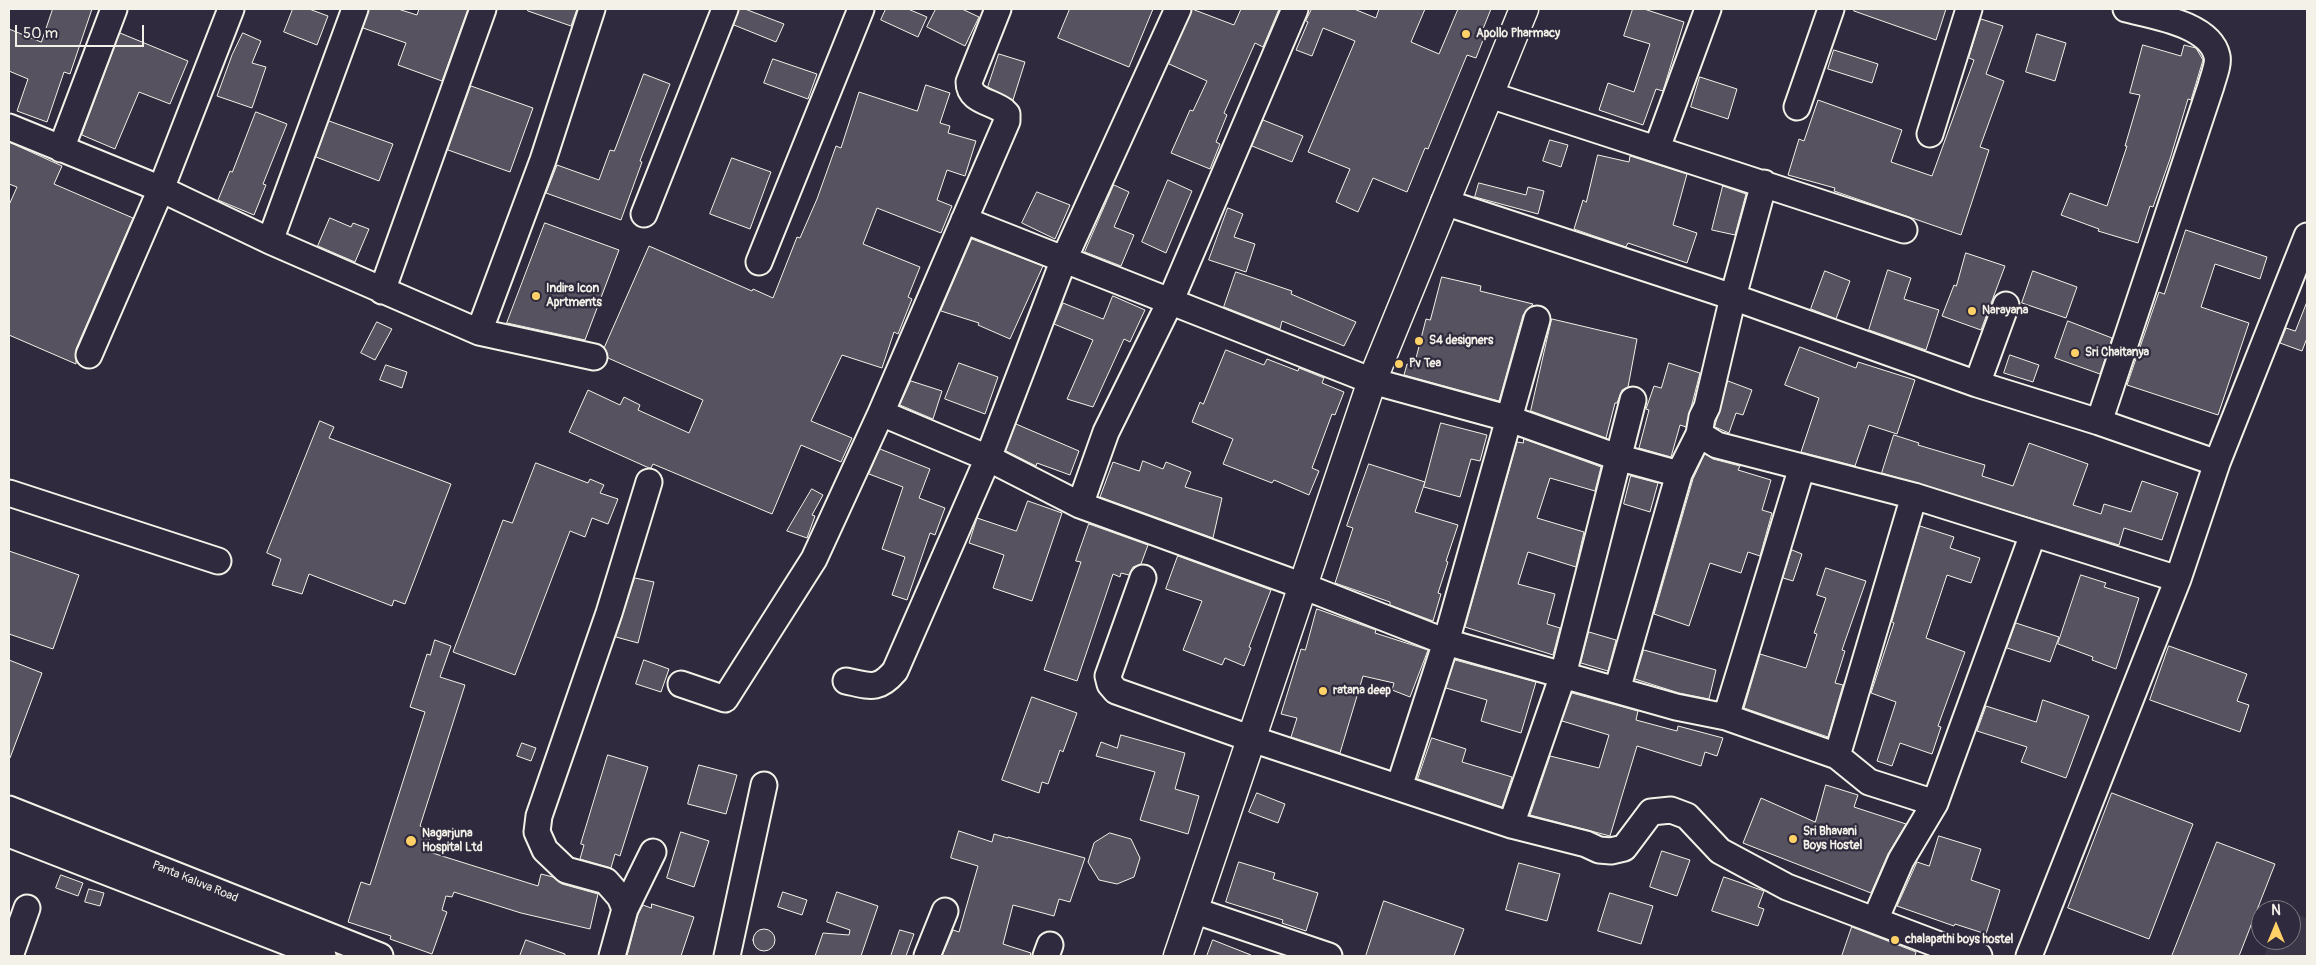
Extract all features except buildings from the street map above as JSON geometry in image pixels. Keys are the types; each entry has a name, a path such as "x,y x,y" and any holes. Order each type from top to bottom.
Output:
{"main road":[{"path":"1178,956 1372,381 1524,9"}],"street":[{"path":"61,149 114,9"},
{"path":"89,355 161,189 232,9"},
{"path":"270,241 355,9"},
{"path":"382,291 483,9"},
{"path":"479,332 543,160 592,9"},
{"path":"644,214 725,9"},
{"path":"759,262 860,9"},
{"path":"681,684 725,699 814,559 881,413 1008,117 1001,108 973,96 969,90 969,82 998,9"},
{"path":"846,681 874,686 885,683 895,671 988,458 1064,259 1178,9"},
{"path":"1080,505 1106,432 1170,302 1295,9"},
{"path":"1657,148 1708,9"},
{"path":"1797,106 1831,9"},
{"path":"1930,134 1968,9"},
{"path":"2099,422 2211,86 2218,57 2210,40 2196,30 2176,22 2126,9"},
{"path":"1490,95 1904,230"},
{"path":"9,127 161,189 270,241 479,332 594,357"},
{"path":"1618,690 1679,474 1699,434 1702,417 1707,407 1733,297 1764,183"},
{"path":"1444,202 1733,297 1977,384 2099,422 2218,463"},
{"path":"964,220 1372,381 1507,418 1618,457 1679,474"},
{"path":"2029,956 2178,579 2218,463 2307,236"},
{"path":"1977,384 2006,305"},
{"path":"1399,787 1446,642 1507,418 1537,319"},
{"path":"1511,825 1563,675 1633,400"},
{"path":"881,413 988,458 1080,505 1303,586 1446,642 1676,707 1726,717 1837,756 1869,782 1935,802"},
{"path":"1699,434 1717,446 1914,496 2178,579"},
{"path":"1726,717 1802,467"},
{"path":"625,909 620,897 606,881 566,870 545,850 537,832 539,816 609,614 649,482"},
{"path":"9,493 218,561"},
{"path":"1837,756 1914,496"},
{"path":"1875,920 1901,860 1935,802 2033,534"},
{"path":"1143,578 1108,676 1110,684 1116,691 1252,739 1511,825 1586,844 1599,850 1611,851 1624,848 1651,812 1671,810 1687,816 1720,851 1787,887 1950,949 1979,956"},
{"path":"727,956 764,785"},
{"name":"Panta Kaluva Road","path":"9,809 380,956"},
{"name":"Panta Kaluva Road","path":"9,834 323,956"},
{"path":"612,956 625,909 653,852"},
{"path":"10,956 27,908"},
{"path":"1193,910 1329,956"},
{"path":"928,956 946,911"}],"shaded area":[{"path":"2301,916 2307,918 2307,956 2264,956 2267,950 2301,950"}],"place":[{"name":"Apollo Pharmacy","path":"1466,34"},
{"name":"Indira Icon Aprtments","path":"536,296"},
{"name":"Narayana","path":"1972,311"},
{"name":"S4 designers","path":"1419,341"},
{"name":"Sri Chaitanya","path":"2075,353"},
{"name":"Pv Tea","path":"1399,364"},
{"name":"ratana deep","path":"1323,691"},
{"name":"Sri Bhavani Boys Hostel","path":"1793,839"},
{"name":"Nagarjuna Hospital Ltd","path":"411,841"},
{"name":"chalapathi boys hostel","path":"1895,940"}]}
